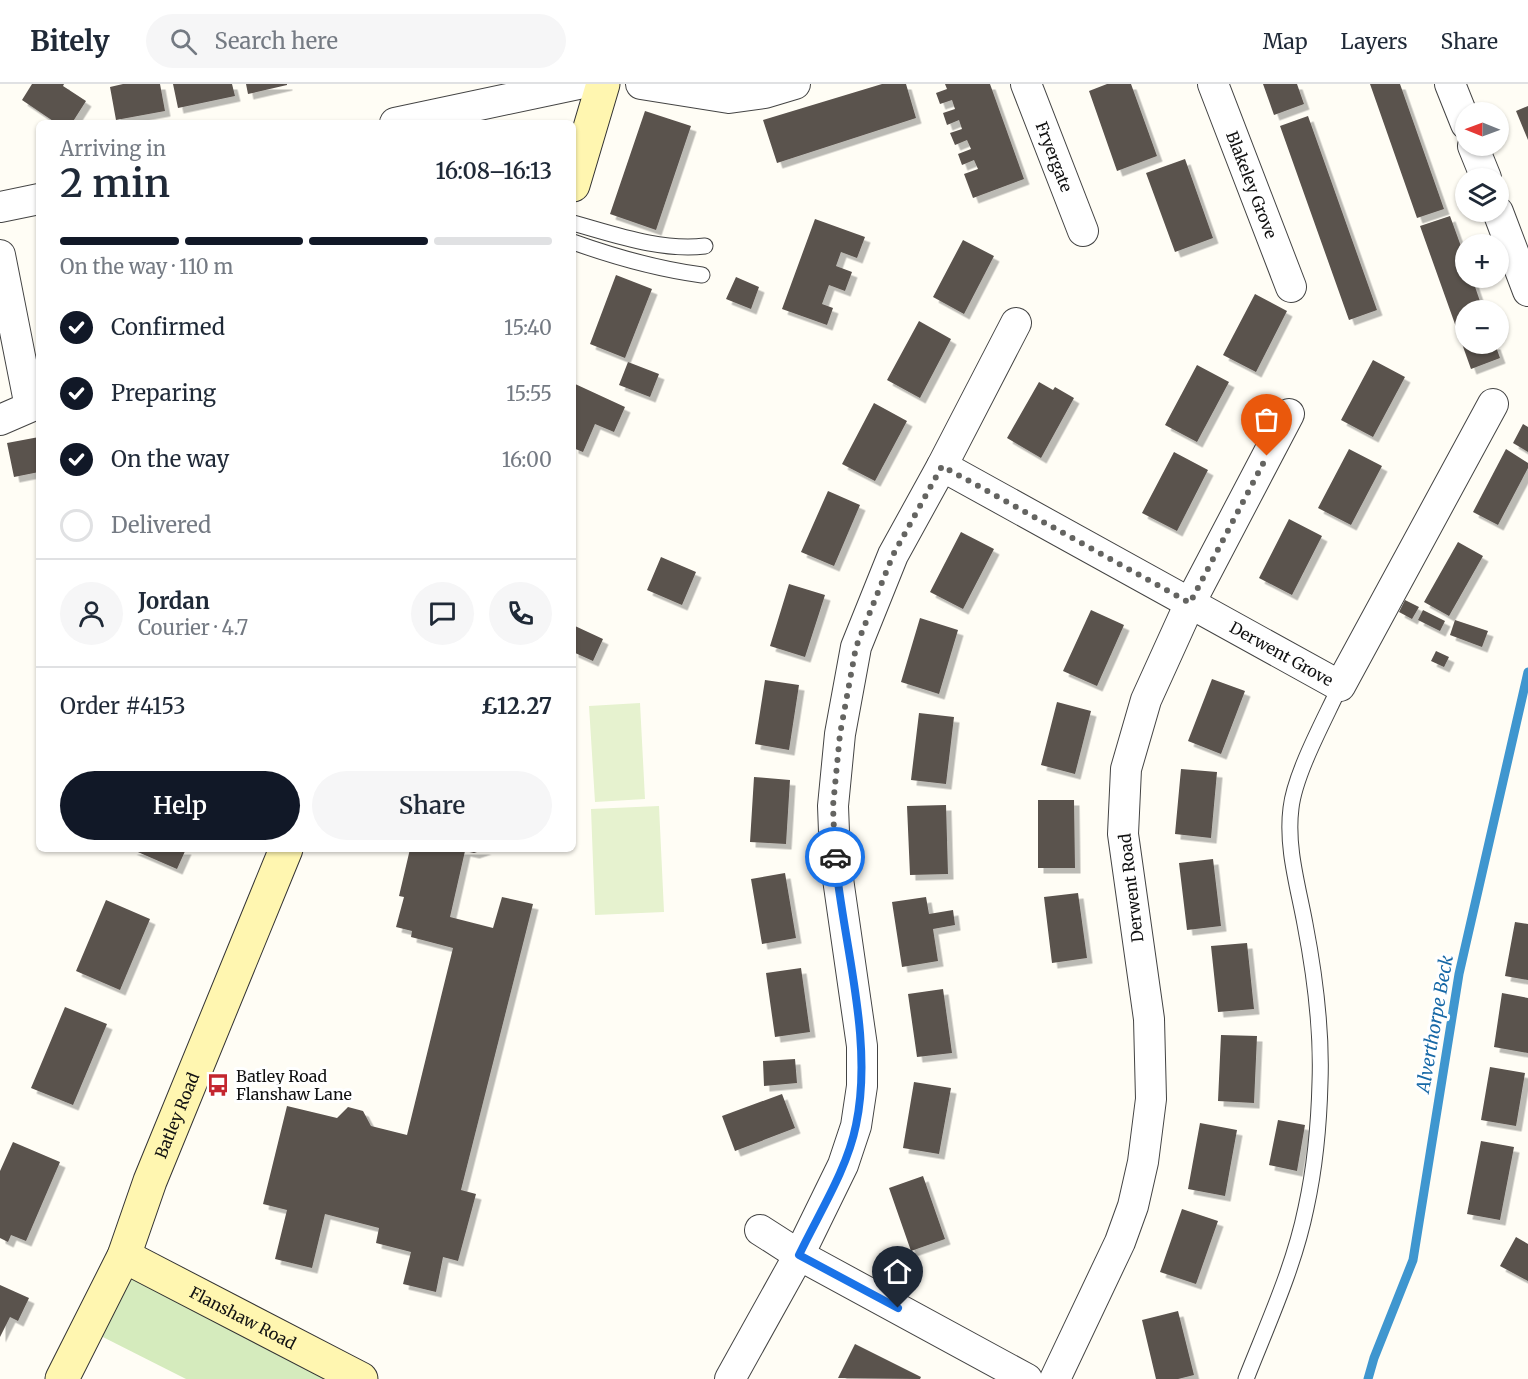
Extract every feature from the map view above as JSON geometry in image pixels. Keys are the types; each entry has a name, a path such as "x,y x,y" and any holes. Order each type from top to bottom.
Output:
{"street":[{"path":"409,120 578,84"},
{"path":"576,175 603,84"},
{"path":"640,84 729,98 765,93 795,84"},
{"name":"Fryergate","path":"1026,84 1083,231"},
{"name":"Blakeley Grove","path":"1213,84 1291,287"},
{"path":"1450,84 1457,102"},
{"path":"0,207 36,200"},
{"path":"1502,222 1528,291"},
{"path":"0,255 30,407 0,420"},
{"path":"730,1379 799,1255 843,1165 856,1126 862,1086 862,1046 835,858 833,806 840,734 856,647 893,555 1016,323"},
{"name":"Derwent Grove","path":"942,466 1340,686 1493,404"},
{"name":"Derwent Road","path":"1055,1379 1120,1242 1133,1206 1143,1162 1151,1099 1149,1019 1123,834 1126,769 1146,700 1190,603 1289,414"},
{"name":"Batley Road","path":"62,1379 124,1256 150,1181 285,852"},
{"path":"760,1230 799,1255 1027,1379"},
{"name":"Flanshaw Road","path":"124,1256 361,1379"}],"lane":[{"path":"576,224 663,246 687,248 705,246"},
{"path":"576,243 637,263 675,272 702,275"},
{"path":"1246,1379 1295,1250 1306,1209 1315,1155 1320,1081 1319,1020 1311,954 1291,852 1289,826 1291,805 1297,783 1340,686"}],"green space":[{"path":"640,703 645,799 595,802 589,706"},
{"path":"659,806 664,912 595,915 591,809"},
{"path":"124,1256 361,1379 186,1379 87,1329"}],"building":[{"path":"32,84 64,84 63,86 86,101 74,120 52,120 22,100"},
{"path":"123,84 160,84 165,111 116,120 110,87"},
{"path":"173,84 232,84 235,96 178,108"},
{"path":"246,84 287,84 287,85 248,94"},
{"path":"882,84 906,84 916,118 777,163 763,120"},
{"path":"945,84 990,84 1024,179 973,198 964,174 978,169 974,160 962,165 958,154 971,149 967,140 955,145 950,133 962,129 959,120 947,125 943,113 955,109 952,100 940,104 936,93 947,89"},
{"path":"1107,84 1131,84 1157,156 1117,171 1089,91"},
{"path":"1263,84 1297,84 1304,104 1274,115"},
{"path":"1370,84 1400,84 1444,209 1417,218"},
{"path":"1528,106 1528,140 1516,111"},
{"path":"645,111 691,126 656,230 610,214"},
{"path":"1308,116 1377,310 1349,320 1280,126"},
{"path":"1185,159 1213,238 1175,252 1146,173"},
{"path":"1450,216 1457,234 1455,288 1475,288 1480,300 1455,300 1455,324 1420,226"},
{"path":"815,219 865,237 857,258 841,252 836,266 852,272 845,291 829,285 822,304 833,308 827,325 782,309"},
{"path":"963,240 994,256 964,314 933,297"},
{"path":"616,275 652,289 625,358 590,344"},
{"path":"736,277 759,287 751,309 726,299"},
{"path":"1255,294 1287,311 1256,372 1223,355"},
{"path":"919,321 951,339 920,398 887,380"},
{"path":"1466,354 1499,354 1500,358 1471,369"},
{"path":"1373,360 1405,377 1373,437 1341,420"},
{"path":"628,362 659,374 650,397 619,385"},
{"path":"1197,365 1229,382 1197,442 1165,425"},
{"path":"1039,382 1053,390 1055,387 1074,398 1041,458 1007,438"},
{"path":"576,384 625,407 614,432 595,424 583,452 576,449"},
{"path":"874,403 907,421 875,481 842,464"},
{"path":"1523,424 1528,427 1528,452 1513,443"},
{"path":"36,438 36,473 14,477 7,443"},
{"path":"1349,449 1382,466 1351,525 1318,508"},
{"path":"1506,449 1528,463 1528,468 1498,525 1473,512"},
{"path":"1174,452 1208,470 1177,531 1142,513"},
{"path":"828,491 860,505 834,566 801,552"},
{"path":"1289,519 1322,536 1292,595 1259,578"},
{"path":"961,532 994,549 963,609 930,592"},
{"path":"1458,542 1483,556 1449,616 1424,602"},
{"path":"661,557 696,572 682,605 647,590"},
{"path":"789,584 825,595 805,657 770,646"},
{"path":"1405,600 1419,607 1412,619 1399,612"},
{"path":"1091,610 1124,625 1097,686 1063,671"},
{"path":"1423,610 1445,621 1440,631 1418,620"},
{"path":"920,618 958,630 939,694 901,682"},
{"path":"1455,620 1488,631 1482,647 1450,635"},
{"path":"576,626 603,639 593,661 576,653"},
{"path":"1436,651 1449,657 1444,667 1431,661"},
{"path":"1212,679 1245,691 1221,754 1188,741"},
{"path":"765,680 799,685 789,750 755,744"},
{"path":"1057,702 1091,711 1075,774 1041,765"},
{"path":"919,713 954,717 946,784 911,780"},
{"path":"1181,769 1217,772 1211,838 1175,834"},
{"path":"754,777 790,780 786,844 750,842"},
{"path":"1038,800 1074,800 1075,868 1038,868"},
{"path":"946,805 948,874 910,875 907,806"},
{"path":"138,852 185,852 177,869"},
{"path":"409,852 465,852 450,917 493,928 502,897 533,904 461,1190 476,1194 458,1261 443,1257 436,1292 403,1284 411,1252 376,1243 379,1228 325,1214 312,1268 275,1259 287,1210 263,1204 287,1106 337,1118 348,1107 363,1111 371,1126 407,1135 453,948 411,937 412,931 396,927 404,897 399,896"},
{"path":"1213,859 1221,926 1187,930 1179,863"},
{"path":"785,873 796,938 762,944 751,879"},
{"path":"1078,893 1087,958 1052,963 1044,897"},
{"path":"926,897 929,914 953,910 955,925 933,929 938,961 902,967 892,902"},
{"path":"106,900 150,919 120,990 76,971"},
{"path":"1515,922 1528,924 1528,980 1505,976"},
{"path":"1247,943 1254,1009 1218,1012 1211,946"},
{"path":"801,968 810,1032 775,1037 766,973"},
{"path":"943,989 952,1053 917,1057 908,994"},
{"path":"1502,993 1528,998 1528,1053 1494,1047"},
{"path":"65,1007 107,1024 73,1105 31,1088"},
{"path":"1221,1035 1257,1036 1254,1103 1218,1101"},
{"path":"795,1059 797,1083 764,1086 763,1061"},
{"path":"1490,1067 1525,1073 1516,1126 1481,1120"},
{"path":"914,1082 951,1088 939,1154 903,1148"},
{"path":"782,1094 795,1128 735,1151 722,1116"},
{"path":"1278,1120 1305,1125 1297,1171 1269,1165"},
{"path":"1200,1123 1237,1130 1225,1196 1188,1189"},
{"path":"1481,1141 1514,1147 1500,1220 1467,1214"},
{"path":"13,1142 60,1162 26,1241 11,1235 8,1242 0,1238 0,1171"},
{"path":"923,1176 945,1239 911,1251 889,1188"},
{"path":"1182,1209 1218,1221 1196,1284 1160,1272"},
{"path":"1516,1237 1528,1244 1528,1281 1500,1266"},
{"path":"0,1285 29,1298 18,1321 10,1317 0,1337"},
{"path":"1178,1311 1194,1375 1178,1379 1156,1379 1142,1320"},
{"path":"855,1344 921,1377 920,1379 838,1378"}],"waterway":[{"name":"Alverthorpe Beck","path":"1368,1379 1374,1358 1413,1260 1459,974 1528,672"}],"way so far":[{"path":"835,857 833,806 840,734 856,647 893,555 942,466 1190,603 1267,456"}],"place":[{"name":"Batley Road Flanshaw Lane","path":"218,1085"}],"route":[{"path":"835,857 862,1046 862,1086 856,1126 843,1165 799,1255 898,1308"}]}
